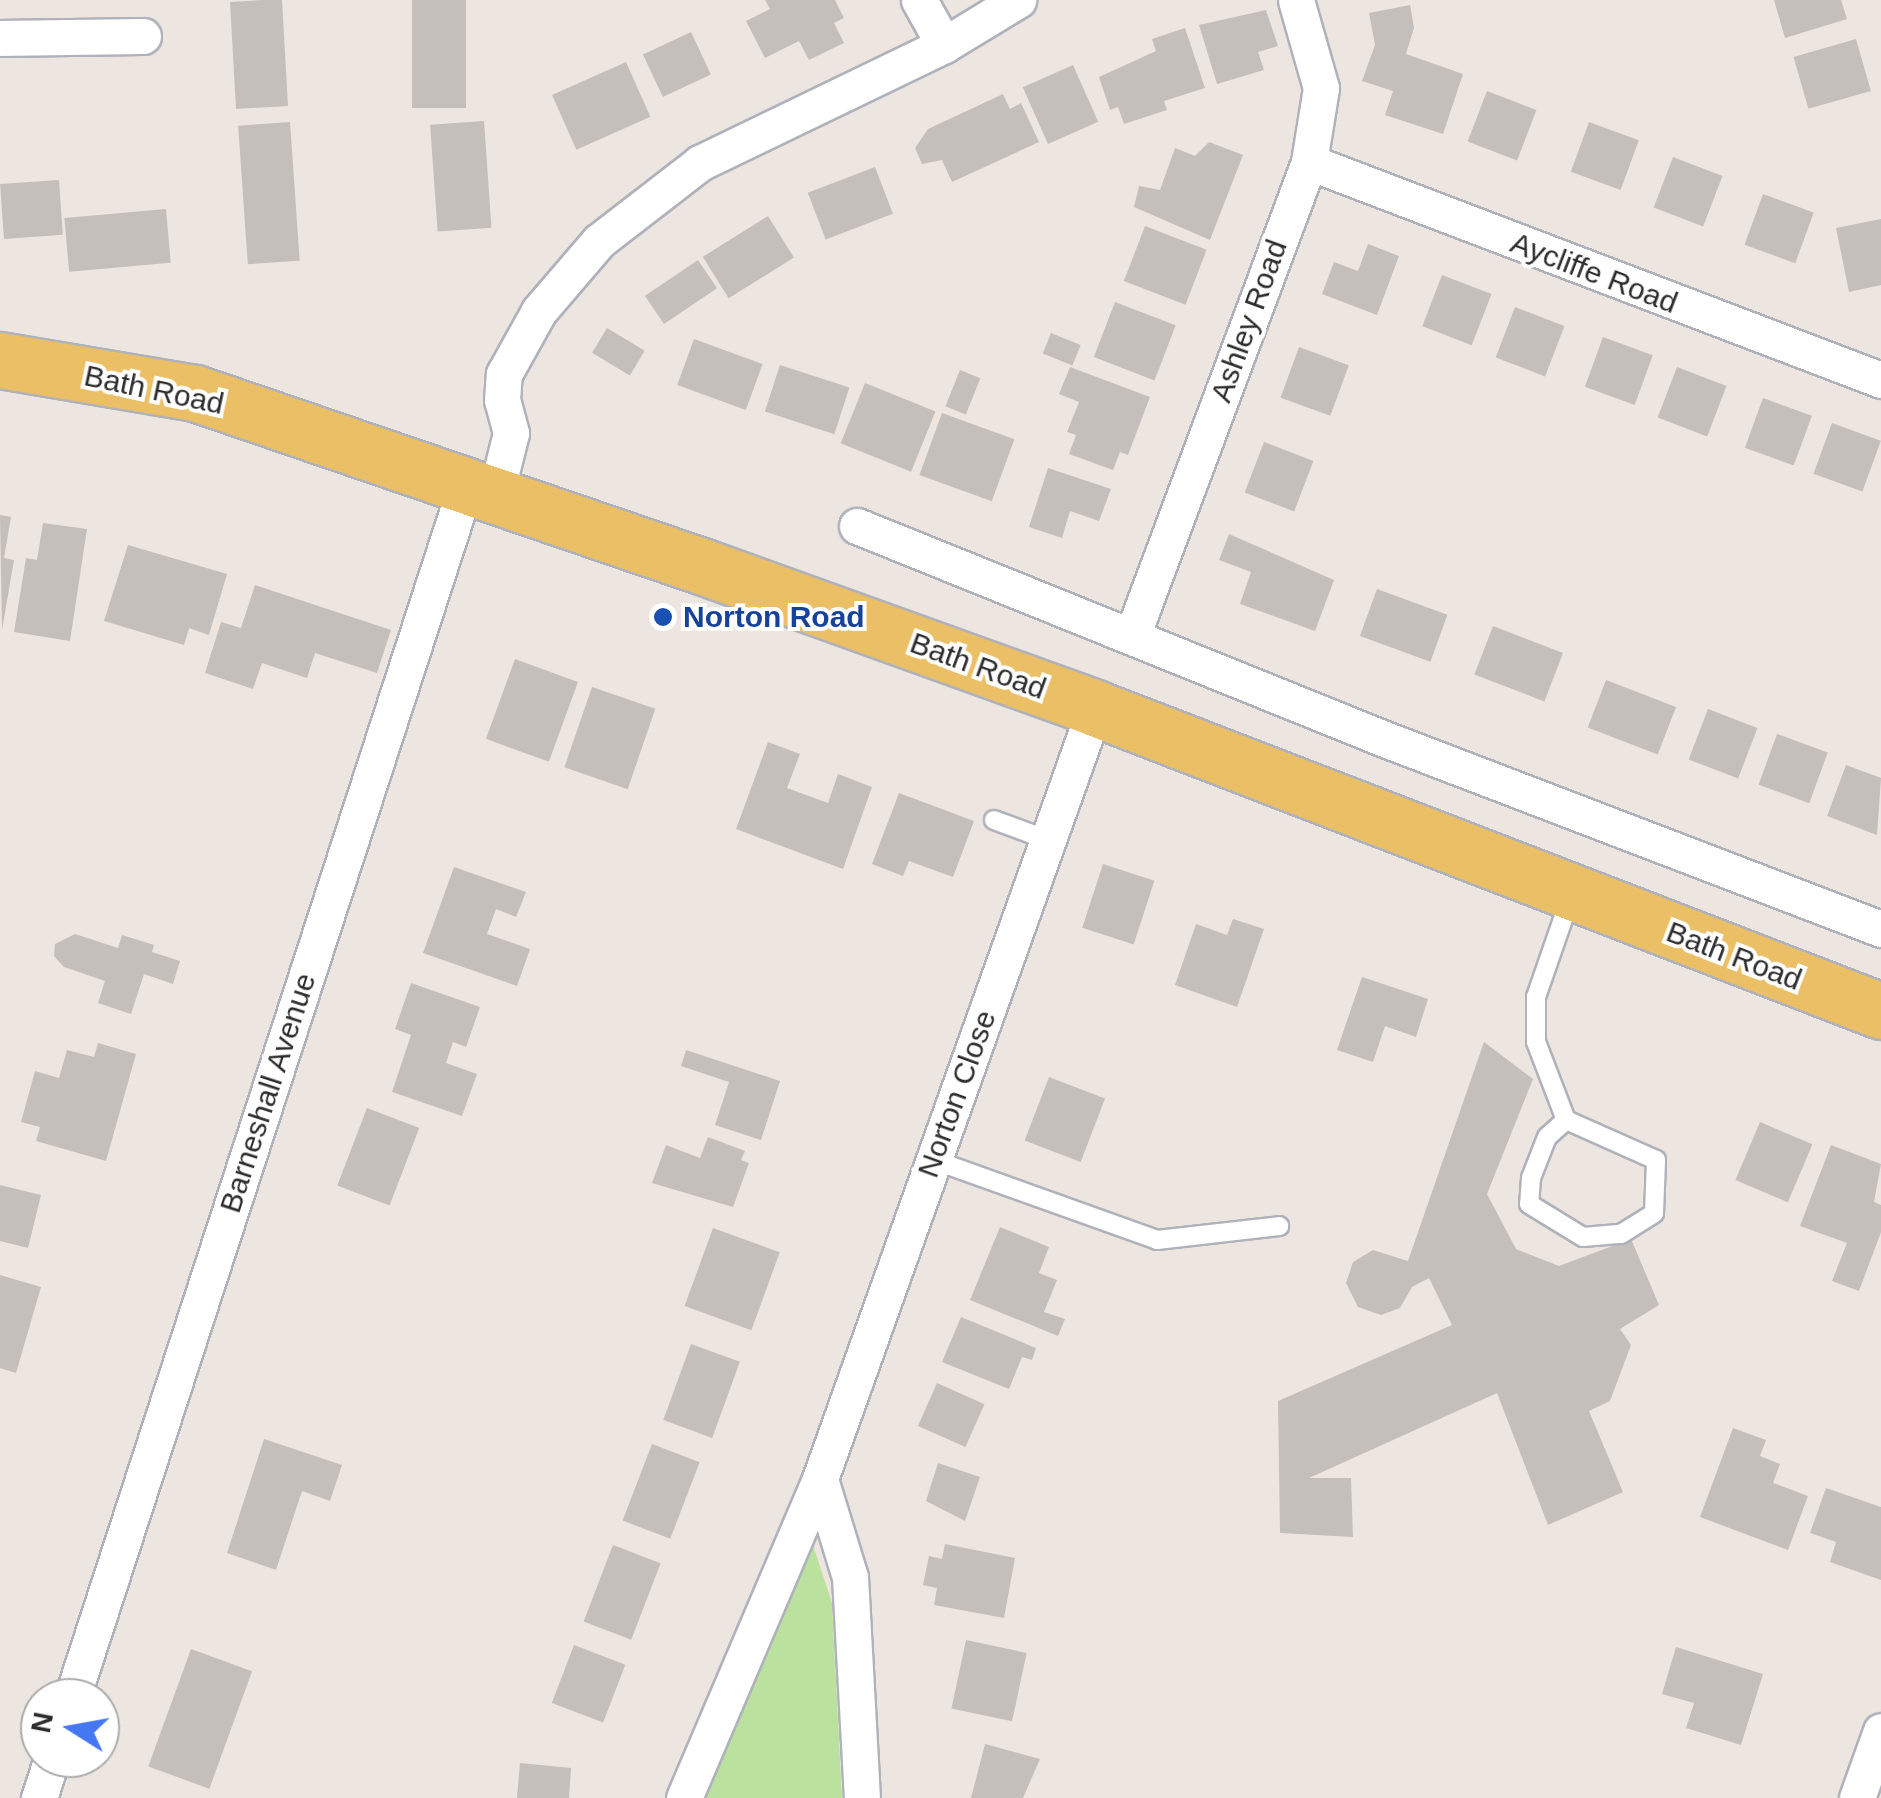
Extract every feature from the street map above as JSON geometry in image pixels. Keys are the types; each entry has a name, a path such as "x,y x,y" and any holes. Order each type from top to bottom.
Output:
{"main road":[{"name":"Bath Road","path":"0,360 195,393 1095,708 1881,1011"}],"street":[{"path":"919,0 944,45"},
{"path":"480,492 511,433 502,400 504,374 539,311 599,241 700,163 944,45 1018,0"},
{"name":"Ashley Road","path":"1132,636 1308,162 1321,88 1296,0"},
{"path":"0,38 143,36"},
{"name":"Aycliffe Road","path":"1308,162 1881,380"},
{"name":"Barneshall Avenue","path":"79,1678 480,492"},
{"path":"857,526 1881,928"},
{"name":"Norton Close","path":"684,1798 820,1480 1095,708"},
{"path":"820,1480 850,1577 862,1798"},
{"path":"1856,1798 1881,1731"}],"lane":[{"path":"994,820 1048,840"},
{"path":"1566,1120 1547,1138 1531,1178 1529,1204 1583,1238 1621,1234 1654,1213 1656,1160 1566,1120 1536,1042 1536,997 1572,894"},
{"path":"934,1160 1157,1240 1279,1226"}],"green space":[{"path":"811,1539 832,1603 842,1798 699,1798"}],"building":[{"path":"282,0 288,106 236,109 230,2"},
{"path":"412,0 466,0 466,108 412,108"},
{"path":"765,0 835,0 844,18 834,23 844,43 809,60 799,41 765,58 746,21 770,9"},
{"path":"1774,0 1841,0 1847,19 1785,38"},
{"path":"1410,5 1414,28 1406,54 1463,74 1443,134 1385,115 1393,91 1362,81 1375,45 1369,13"},
{"path":"1266,10 1278,46 1258,52 1264,70 1217,84 1199,25"},
{"path":"1185,28 1205,88 1164,101 1167,110 1124,124 1118,107 1110,110 1099,77 1156,51 1152,39"},
{"path":"691,32 711,75 663,97 643,54"},
{"path":"1856,39 1871,91 1808,109 1794,57"},
{"path":"626,62 650,117 576,150 552,95"},
{"path":"1073,65 1098,122 1048,144 1023,87"},
{"path":"1487,91 1536,110 1517,160 1468,141"},
{"path":"1003,94 1010,109 1021,103 1039,142 952,182 942,160 922,164 915,148 928,129"},
{"path":"484,121 491,228 438,232 430,125"},
{"path":"290,122 300,261 248,264 238,126"},
{"path":"1589,122 1639,140 1621,190 1571,172"},
{"path":"1209,142 1243,155 1210,240 1134,207 1139,186 1160,190 1175,148 1195,156"},
{"path":"1673,157 1722,176 1703,226 1654,207"},
{"path":"875,167 893,214 826,239 808,193"},
{"path":"59,180 63,235 4,239 0,184"},
{"path":"1763,194 1814,212 1795,263 1745,245"},
{"path":"166,209 171,263 69,272 64,218"},
{"path":"768,216 794,258 729,298 703,257"},
{"path":"1881,219 1881,285 1849,292 1836,228"},
{"path":"1145,226 1207,250 1185,305 1124,281"},
{"path":"1368,244 1399,256 1377,315 1322,294 1334,262 1358,271"},
{"path":"698,260 717,288 664,324 645,296"},
{"path":"1442,275 1491,294 1472,345 1422,326"},
{"path":"1115,302 1176,325 1155,380 1094,357"},
{"path":"1515,307 1564,326 1545,376 1496,357"},
{"path":"607,328 645,351 630,376 592,353"},
{"path":"1051,333 1081,345 1072,365 1043,353"},
{"path":"1603,337 1653,355 1635,405 1585,387"},
{"path":"694,339 763,364 746,410 677,385"},
{"path":"1299,347 1349,365 1330,416 1281,398"},
{"path":"780,365 849,388 834,434 765,412"},
{"path":"1070,367 1150,397 1128,455 1120,452 1113,470 1069,454 1076,435 1067,432 1079,402 1059,394"},
{"path":"1677,367 1726,386 1707,436 1658,417"},
{"path":"960,370 980,378 966,414 945,406"},
{"path":"865,383 935,411 911,472 841,443"},
{"path":"1763,398 1812,416 1794,466 1745,448"},
{"path":"942,413 1014,439 992,501 919,475"},
{"path":"1832,423 1881,441 1862,492 1814,474"},
{"path":"1264,442 1313,461 1294,511 1245,492"},
{"path":"1048,468 1111,489 1099,521 1070,511 1062,538 1029,527"},
{"path":"0,515 11,517 4,558 14,560 2,630"},
{"path":"43,523 87,529 70,641 14,632 26,558 37,560"},
{"path":"1229,534 1334,580 1315,631 1240,604 1251,572 1219,560"},
{"path":"128,545 227,574 209,635 189,628 184,645 104,621"},
{"path":"255,585 391,630 377,673 315,653 307,678 262,663 253,689 205,673 221,622 241,628"},
{"path":"1377,589 1447,615 1430,662 1360,636"},
{"path":"1493,626 1563,653 1544,701 1474,675"},
{"path":"515,659 578,682 549,762 486,739"},
{"path":"1606,680 1676,707 1658,754 1588,728"},
{"path":"592,687 655,709 628,789 564,767"},
{"path":"1708,709 1757,728 1738,778 1689,759"},
{"path":"1777,734 1828,752 1809,803 1759,785"},
{"path":"768,742 800,754 787,788 828,803 838,774 872,787 843,869 736,829"},
{"path":"1846,765 1881,778 1877,835 1827,816"},
{"path":"899,793 974,821 953,877 909,861 903,876 872,864"},
{"path":"1103,864 1154,881 1134,944 1082,928"},
{"path":"454,867 526,892 516,917 496,909 487,934 530,949 517,986 423,953"},
{"path":"1233,919 1264,929 1237,1007 1175,985 1196,924 1227,935"},
{"path":"75,934 118,948 122,935 154,945 152,952 180,961 173,984 144,974 131,1014 98,1003 105,981 64,967 54,956 55,944"},
{"path":"1362,977 1428,999 1416,1037 1385,1026 1373,1062 1337,1050"},
{"path":"411,983 480,1007 466,1047 453,1042 446,1063 477,1074 462,1116 392,1092 411,1035 395,1029"},
{"path":"1484,1042 1533,1079 1487,1194 1516,1249 1559,1266 1631,1239 1659,1305 1620,1329 1631,1345 1610,1401 1589,1411 1623,1492 1548,1525 1497,1393 1309,1478 1351,1478 1353,1537 1280,1533 1278,1401 1452,1325 1429,1278 1412,1287 1400,1308 1381,1315 1358,1307 1346,1283 1353,1262 1373,1250 1408,1261"},
{"path":"98,1043 136,1054 106,1161 36,1141 40,1127 21,1122 35,1071 59,1078 67,1050 94,1057"},
{"path":"686,1050 780,1081 761,1140 715,1125 729,1082 681,1066"},
{"path":"1049,1077 1105,1099 1081,1162 1025,1140"},
{"path":"367,1108 419,1128 390,1206 337,1185"},
{"path":"1760,1122 1812,1144 1788,1202 1735,1180"},
{"path":"708,1137 745,1151 741,1160 749,1163 733,1207 652,1183 666,1145 700,1158"},
{"path":"1831,1145 1881,1164 1874,1202 1881,1205 1881,1232 1859,1291 1832,1281 1847,1243 1800,1226"},
{"path":"0,1185 41,1195 28,1248 0,1241"},
{"path":"1000,1227 1049,1247 1039,1273 1057,1280 1044,1312 1065,1319 1058,1336 970,1300"},
{"path":"713,1228 780,1252 751,1330 685,1306"},
{"path":"0,1275 41,1287 16,1373 0,1368"},
{"path":"961,1317 1036,1348 1032,1360 1022,1357 1009,1389 942,1362"},
{"path":"691,1344 740,1362 712,1438 663,1420"},
{"path":"937,1383 985,1404 965,1447 918,1426"},
{"path":"1733,1428 1766,1440 1760,1456 1780,1464 1773,1483 1808,1496 1788,1550 1700,1517"},
{"path":"264,1439 342,1465 330,1501 302,1491 276,1570 227,1553"},
{"path":"652,1444 700,1462 670,1539 623,1521"},
{"path":"938,1463 980,1477 965,1521 926,1501"},
{"path":"1826,1488 1881,1507 1881,1580 1830,1562 1836,1542 1810,1533"},
{"path":"945,1544 1015,1558 1004,1618 934,1605 937,1588 923,1585 929,1556 942,1559"},
{"path":"613,1545 661,1563 631,1640 584,1622"},
{"path":"966,1640 1027,1653 1012,1721 951,1708"},
{"path":"574,1645 625,1665 603,1723 552,1703"},
{"path":"1676,1647 1763,1674 1741,1745 1686,1728 1694,1703 1662,1694"},
{"path":"191,1649 252,1671 209,1789 148,1766"},
{"path":"985,1744 1040,1759 1023,1798 971,1798"},
{"path":"520,1763 571,1768 569,1798 517,1798"}],"place":[{"name":"Norton Road","path":"663,617"}]}
